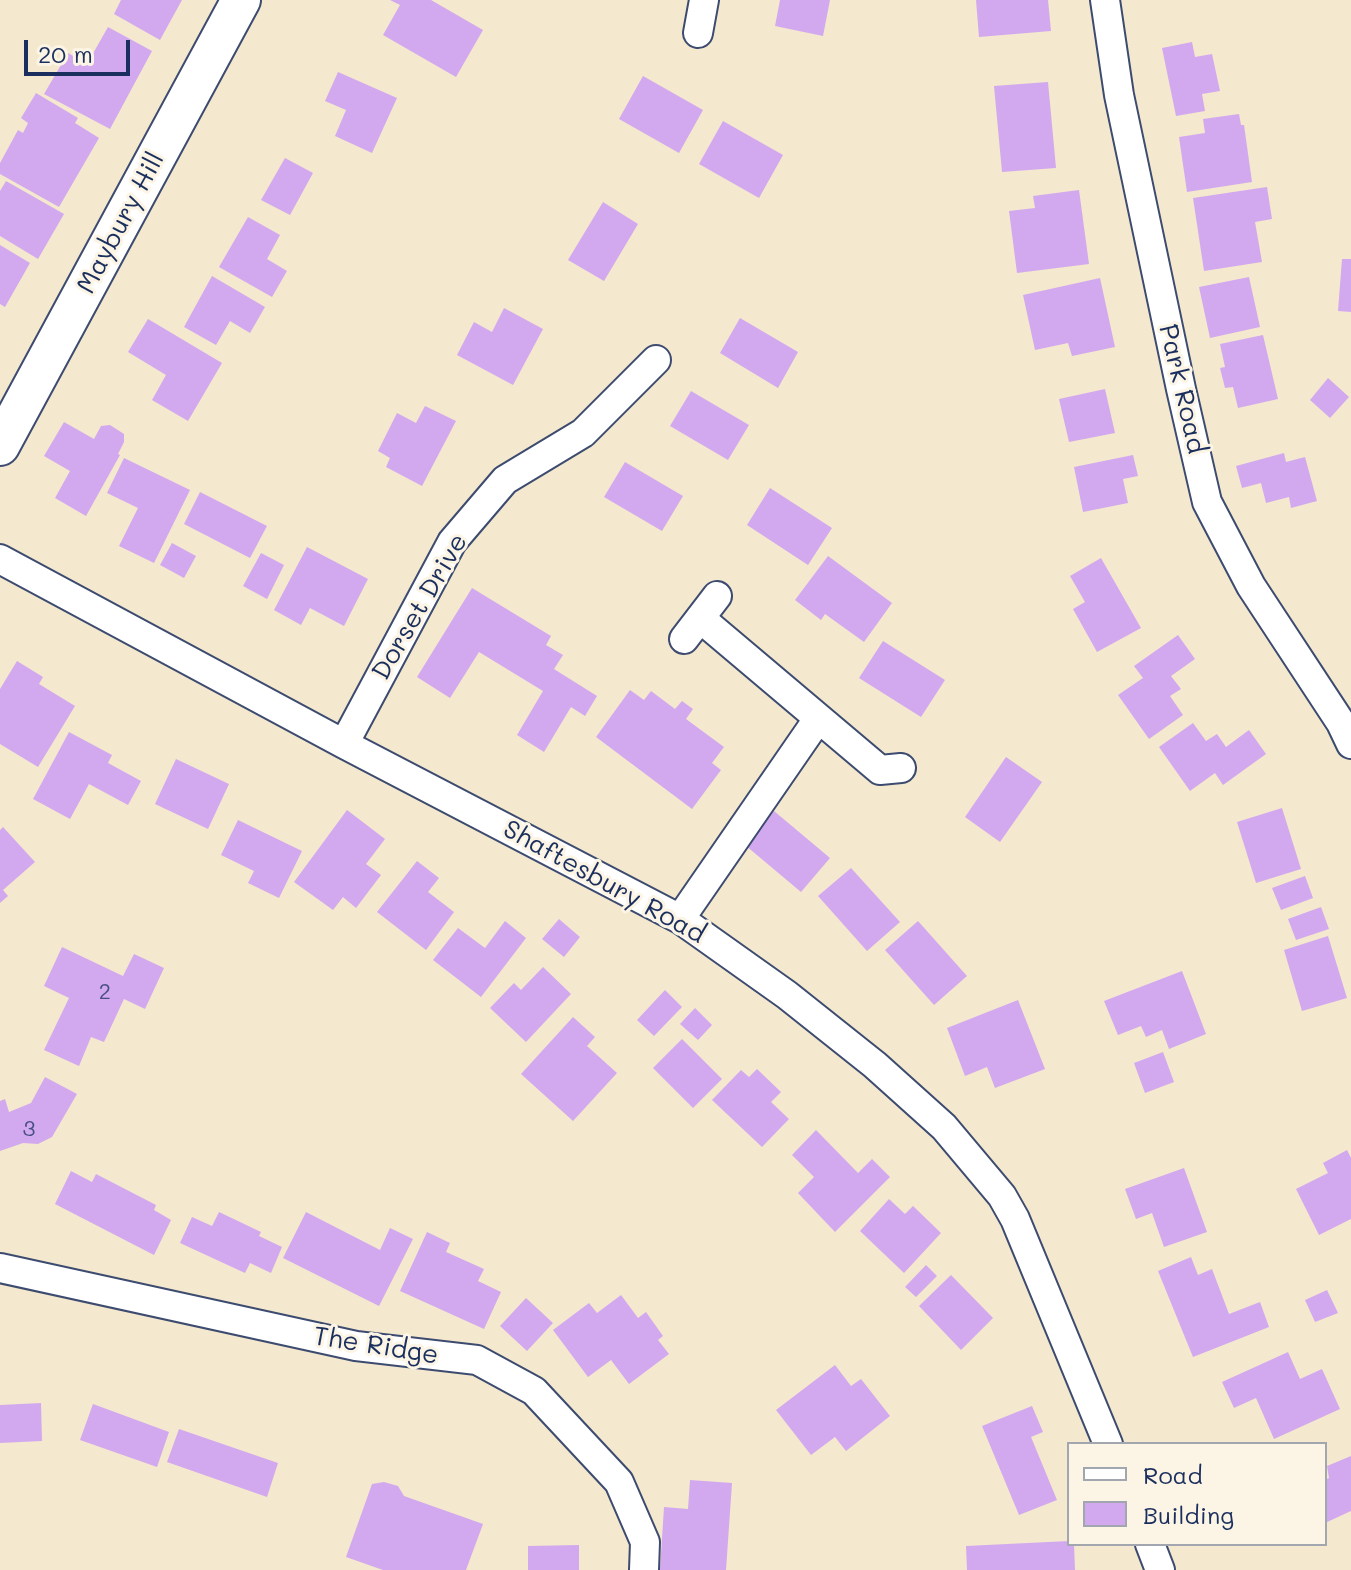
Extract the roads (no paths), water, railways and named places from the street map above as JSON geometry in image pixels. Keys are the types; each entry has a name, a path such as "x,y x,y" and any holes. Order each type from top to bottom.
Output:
{"street":[{"name":"Maybury Hill","path":"0,446 241,0"},
{"path":"698,33 704,0"},
{"name":"Park Road","path":"1105,0 1119,95 1207,502 1251,586 1348,725"},
{"name":"Dorset Drive","path":"344,744 452,542 505,480 583,433 656,360"},
{"name":"Shaftesbury Road","path":"0,559 344,744 680,919 787,995 875,1065 944,1127 1002,1196 1015,1219 1107,1442"},
{"path":"717,596 692,628 818,719 880,770 901,768"},
{"path":"680,919 818,719"},
{"name":"The Ridge","path":"0,1268 356,1346 477,1360 534,1391 619,1482 645,1542 644,1570"},
{"path":"1151,1546 1160,1570"}]}
